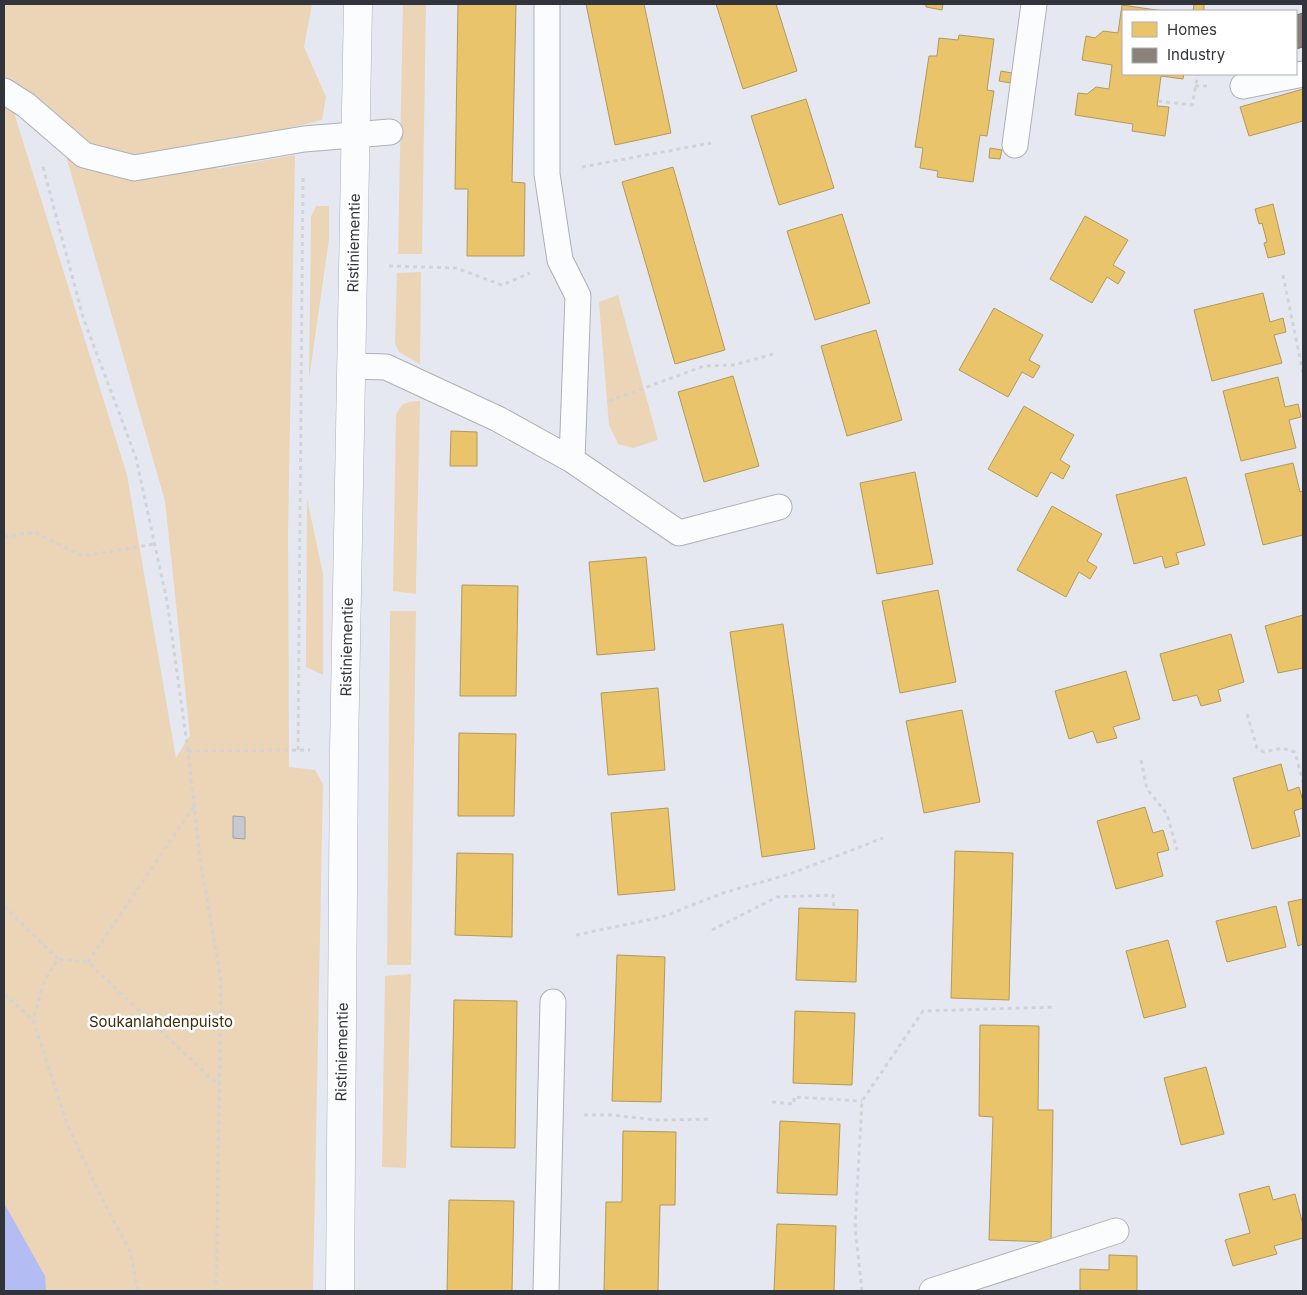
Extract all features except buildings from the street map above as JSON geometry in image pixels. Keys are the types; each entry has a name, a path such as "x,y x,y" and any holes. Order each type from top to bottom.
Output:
{"street":[{"name":"Ristiniementie","path":"340,1291 344,751 353,366 358,4"}],"lane":[{"path":"547,4 547,174 560,260 578,296 572,460"},
{"path":"1015,145 1034,4"},
{"path":"1243,86 1303,74"},
{"path":"4,91 26,105 84,155 134,168 304,139 390,132"},
{"path":"353,366 386,367 498,419 572,460 679,533 779,507"},
{"path":"546,1291 553,1002"},
{"path":"932,1291 1116,1231"}],"path":[{"path":"1158,101 1192,105 1198,75"},
{"path":"298,750 304,139"},
{"path":"547,174 711,143"},
{"path":"42,163 83,317 136,458 167,601 188,750 200,859 221,980 216,1291"},
{"path":"386,266 456,268 502,285 517,278"},
{"path":"1283,275 1303,373"},
{"path":"574,414 704,366 734,364 773,354"},
{"path":"4,537 34,532 83,556 155,544"},
{"path":"1248,714 1257,748 1264,752 1282,748 1294,752 1303,782"},
{"path":"188,750 344,751"},
{"path":"1141,760 1147,789 1167,814 1177,850"},
{"path":"88,962 194,806"},
{"path":"576,935 662,917 723,894 790,874 883,838"},
{"path":"712,930 777,897 833,895 834,909"},
{"path":"4,906 58,959 88,962 220,1087"},
{"path":"33,1020 44,981 58,959"},
{"path":"4,994 33,1020 67,1124 102,1199 130,1251 138,1291"},
{"path":"862,1291 855,1228 862,1101 923,1011 1055,1007"},
{"path":"772,1102 794,1104 794,1097 862,1101"},
{"path":"611,1115 657,1120 711,1119"}],"green space":[{"name":"Soukanlahdenpuisto","path":"4,4 312,4 304,47 326,97 322,120 213,147 217,169 295,155 288,532 289,767 315,770 323,784 313,1291 4,1291 4,98 11,103 127,475 176,758 190,735 165,501 56,121 4,83"},
{"path":"403,4 426,4 422,254 398,254"},
{"path":"316,206 329,206 329,239 309,379 311,217"},
{"path":"421,272 420,364 399,352 395,343 397,273"},
{"path":"618,295 658,440 633,448 618,444 609,425 599,302"},
{"path":"420,401 416,594 393,591 396,415 400,407 405,404"},
{"path":"307,499 323,574 323,675 306,667"},
{"path":"390,611 416,611 411,965 387,965"},
{"path":"411,974 406,1168 382,1167 385,976"}],"water":[{"path":"4,1203 45,1276 46,1291 4,1291"}]}
